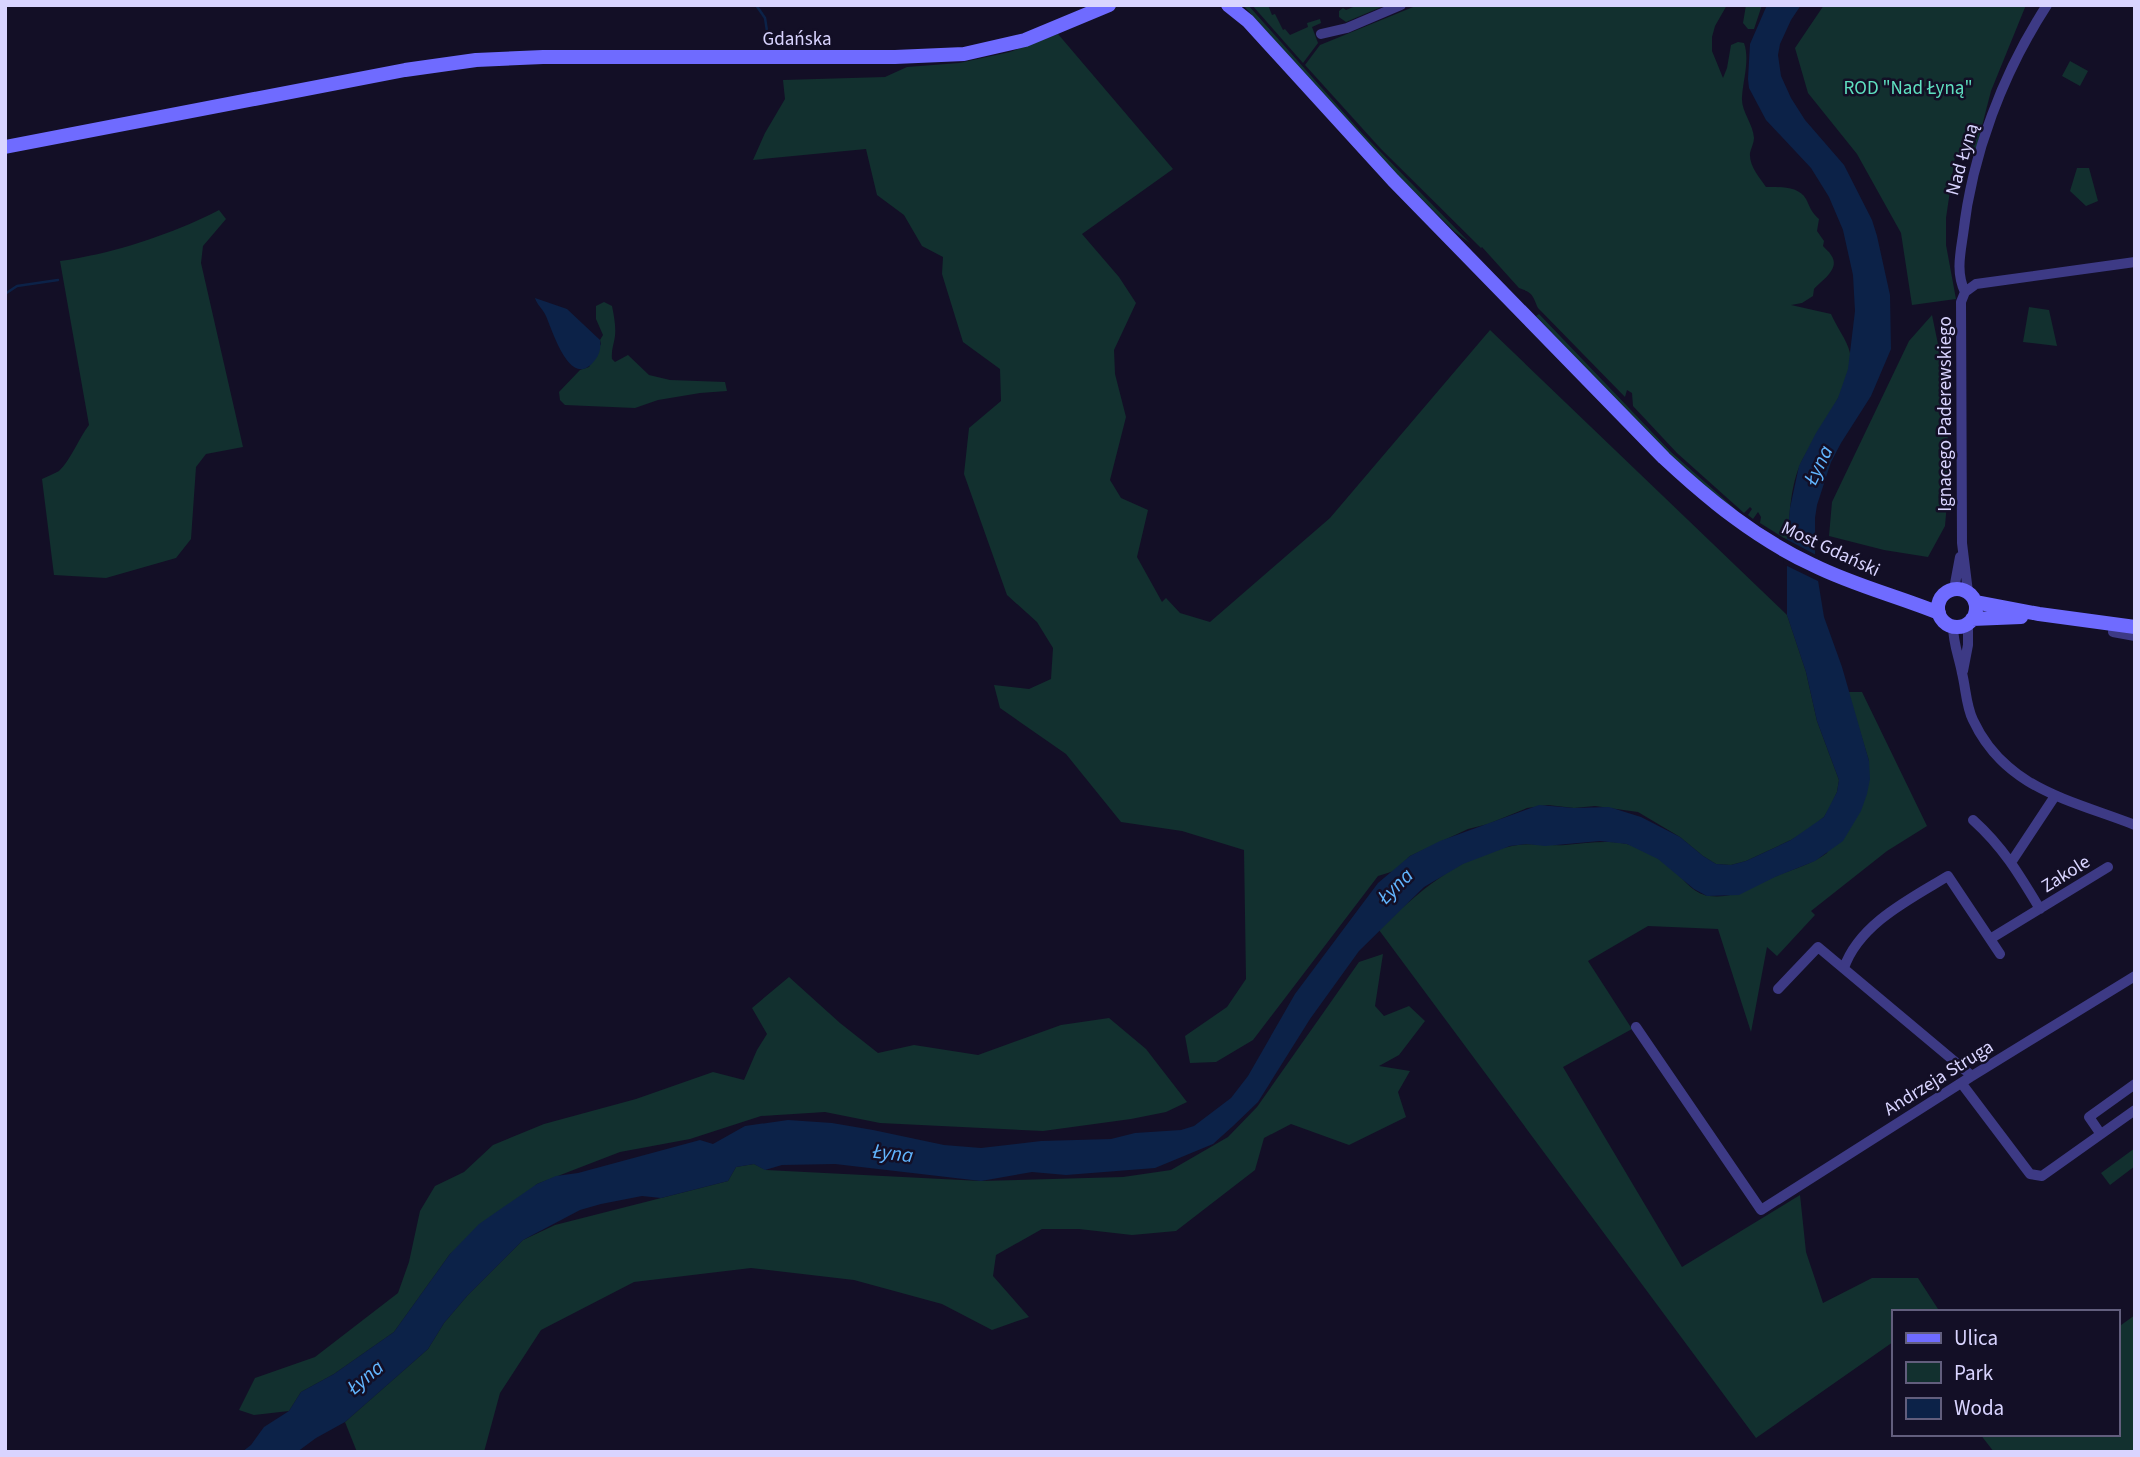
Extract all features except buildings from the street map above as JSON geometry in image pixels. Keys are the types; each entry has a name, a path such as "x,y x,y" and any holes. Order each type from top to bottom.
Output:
{"main road":[{"name":"Gdańska","path":"5,147 405,70 476,60 543,57 935,57 995,48 1025,40 1109,5"},
{"path":"1228,5 1248,22"},
{"path":"1237,5 1248,22"},
{"name":"Most Gdański","path":"1248,22 1393,180 1664,458 1704,494 1758,534 1812,565 1890,595 1940,606"},
{"path":"1966,594 1976,611 1970,621"},
{"path":"2039,614 1970,621 1953,626 1946,623 1940,606 1966,594 2039,614 2114,628 2135,627"}],"street":[{"path":"1321,34 1347,28 1401,5"},
{"name":"Nad Łyną","path":"1965,292 1959,271 1967,199 1978,159 2001,92 2030,32 2047,5"},
{"name":"Ignacego Paderewskiego","path":"1966,594 1962,543 1961,314 1961,302 1965,292 1976,284 2135,262"},
{"path":"1963,675 1970,621"},
{"path":"1953,626 1954,646 1972,719 1985,743 2002,764 2026,781 2055,796 2135,825"},
{"path":"2114,628 2135,636"},
{"path":"2012,861 2055,796"},
{"name":"Zakole","path":"1973,820 1995,840 2012,861 2040,909"},
{"name":"Zakole","path":"1990,939 2108,867"},
{"path":"1844,968 1850,950 1877,923 1948,876 2000,954"},
{"path":"1778,989 1818,947 1972,1076"},
{"name":"Andrzeja Struga","path":"1636,1027 1761,1210 2135,976"},
{"path":"1962,1084 2031,1174 2042,1176 2135,1110"},
{"path":"2100,1133 2089,1117 2135,1084"}],"green space":[{"path":"1243,5 1248,5 1362,133 1470,243 1455,232 1379,157"},
{"path":"1252,5 1268,5 1283,30 1290,35 1308,27 1307,23 1320,19 1321,23 1312,27 1318,43 1303,63"},
{"path":"1358,5 1386,5 1346,22 1339,17 1339,11 1343,8 1346,10"},
{"path":"1418,5 1727,5 1715,26 1712,51 1723,78 1731,45 1744,43 1746,63 1742,102 1753,133 1750,158 1753,167 1766,187 1788,188 1803,195 1819,219 1817,231 1833,260 1832,270 1814,289 1813,296 1802,303 1791,305 1831,314 1850,353 1847,379 1800,465 1794,483 1787,540 1760,523 1758,512 1753,519 1748,515 1752,509 1750,507 1744,513 1677,453 1633,406 1632,393 1627,390 1625,397 1538,308 1532,295 1519,288 1482,247 1381,149 1305,65 1320,45"},
{"path":"1746,5 1762,5 1754,29 1748,29 1743,23"},
{"name":"ROD \"Nad Łyną\"","path":"1824,5 2026,5 1991,91 1975,153 1955,157 1946,218 1946,245 1956,299 1912,305 1901,233 1857,154 1808,93 1795,48"},
{"path":"1058,34 1173,169 1082,234 1119,277 1136,303 1114,350 1115,374 1126,417 1110,480 1121,498 1148,510 1137,557 1162,602 1166,598 1180,613 1210,622 1330,518 1490,330 1787,615 1806,672 1817,721 1839,780 1837,792 1824,817 1791,840 1731,865 1716,864 1680,837 1638,812 1595,806 1574,808 1548,805 1527,808 1468,829 1410,856 1394,871 1378,876 1253,1040 1216,1062 1190,1063 1185,1036 1227,1007 1246,979 1244,850 1182,831 1121,822 1066,754 1000,708 994,685 1029,689 1051,679 1053,648 1037,622 1007,595 964,474 969,428 1001,401 1000,369 963,342 942,274 943,257 922,246 904,215 877,195 866,149 753,160 785,99 783,80 885,77 907,67 959,63 1010,52"},
{"path":"2070,61 2088,71 2080,86 2062,76"},
{"path":"2077,168 2089,168 2098,201 2086,206 2070,191"},
{"path":"219,210 226,219 203,246 201,263 243,447 206,454 196,467 191,539 176,558 106,578 54,575 42,479 63,467 89,425 60,261 142,242"},
{"path":"604,302 612,306 615,332 612,359 615,362 628,355 649,375 670,380 725,382 727,391 658,400 635,408 565,405 560,400 559,392 580,370 589,367 601,344 603,335 596,319 596,306"},
{"path":"2029,307 2049,310 2057,346 2023,342"},
{"path":"1539,314 1671,452 1742,515 1714,496 1657,444 1536,316"},
{"path":"1932,315 1951,389 1945,526 1928,557 1884,550 1829,536 1832,502 1909,341"},
{"path":"1848,692 1862,692 1927,826 1887,851 1811,911 1815,915 1777,956 1767,947 1751,1032 1718,929 1648,926 1588,961 1632,1029 1563,1067 1682,1267 1800,1195 1806,1252 1823,1303 1872,1278 1918,1278 1938,1309 1892,1310 1892,1343 1756,1438 1379,930 1408,903 1456,867 1492,851 1519,845 1621,843 1655,856 1703,895 1727,896 1743,891 1827,853 1869,761"},
{"path":"1383,954 1375,1006 1384,1016 1409,1006 1425,1021 1399,1055 1379,1066 1410,1071 1398,1092 1406,1117 1349,1145 1291,1124 1264,1138 1255,1170 1176,1231 1132,1235 1079,1229 1042,1229 996,1255 993,1276 1029,1317 992,1330 942,1304 854,1280 751,1268 634,1282 541,1330 500,1393 484,1452 357,1452 345,1422 428,1349 444,1323 467,1296 523,1240 555,1225 728,1181 736,1167 754,1164 766,1170 981,1181 1123,1177 1171,1170 1228,1137 1257,1107 1359,962"},
{"path":"789,977 878,1053 914,1045 978,1055 1061,1025 1109,1018 1146,1049 1187,1102 1166,1112 1043,1131 880,1123 825,1112 761,1116 690,1139 620,1152 537,1184 450,1254 394,1332 334,1374 301,1392 289,1411 254,1415 239,1410 255,1378 315,1357 398,1293 409,1262 420,1211 435,1186 464,1172 493,1145 544,1124 636,1099 713,1072 744,1080 767,1034 752,1008"},
{"path":"2135,1148 2135,1166 2110,1185 2101,1173"},
{"path":"2135,1315 2135,1452 1994,1452 1982,1436 2119,1436 2119,1327"}],"water":[{"name":"Łyna","path":"1767,5 1801,5 1780,44 1778,55 1781,76 1805,120 1844,165 1872,220 1890,295 1891,349 1871,396 1831,462 1815,518 1815,562 1824,617 1842,667 1869,761 1867,794 1861,811 1843,841 1815,861 1739,895 1707,896 1694,889 1658,859 1627,844 1600,841 1510,846 1463,864 1424,887 1359,951 1310,1019 1258,1102 1213,1144 1155,1168 1066,1175 1032,1172 981,1181 835,1164 782,1165 765,1170 754,1164 736,1167 728,1181 661,1198 642,1196 580,1210 523,1240 467,1296 444,1323 428,1349 345,1422 297,1452 242,1452 251,1445 264,1427 289,1411 301,1392 334,1374 394,1332 450,1254 479,1224 537,1184 556,1176 578,1173 700,1140 713,1144 745,1126 788,1120 832,1123 944,1145 981,1148 1041,1141 1111,1139 1135,1133 1181,1130 1194,1126 1231,1098 1248,1076 1295,994 1378,883 1410,856 1440,841 1539,805 1609,807 1641,817 1680,837 1716,864 1731,865 1791,840 1824,817 1837,792 1839,780 1817,721 1806,672 1787,615 1787,540 1790,508 1799,466 1838,398 1848,369 1855,311 1853,275 1843,230 1829,197 1811,168 1766,120 1749,88 1750,44"},
{"path":"535,298 567,309 600,340 598,355 586,368 578,369 564,356"}],"pier":[{"path":"1784,538 1818,556 1820,582 1783,564"}],"waterway":[{"path":"756,5 765,18 769,44"},
{"path":"5,294 17,286 58,280"}]}
